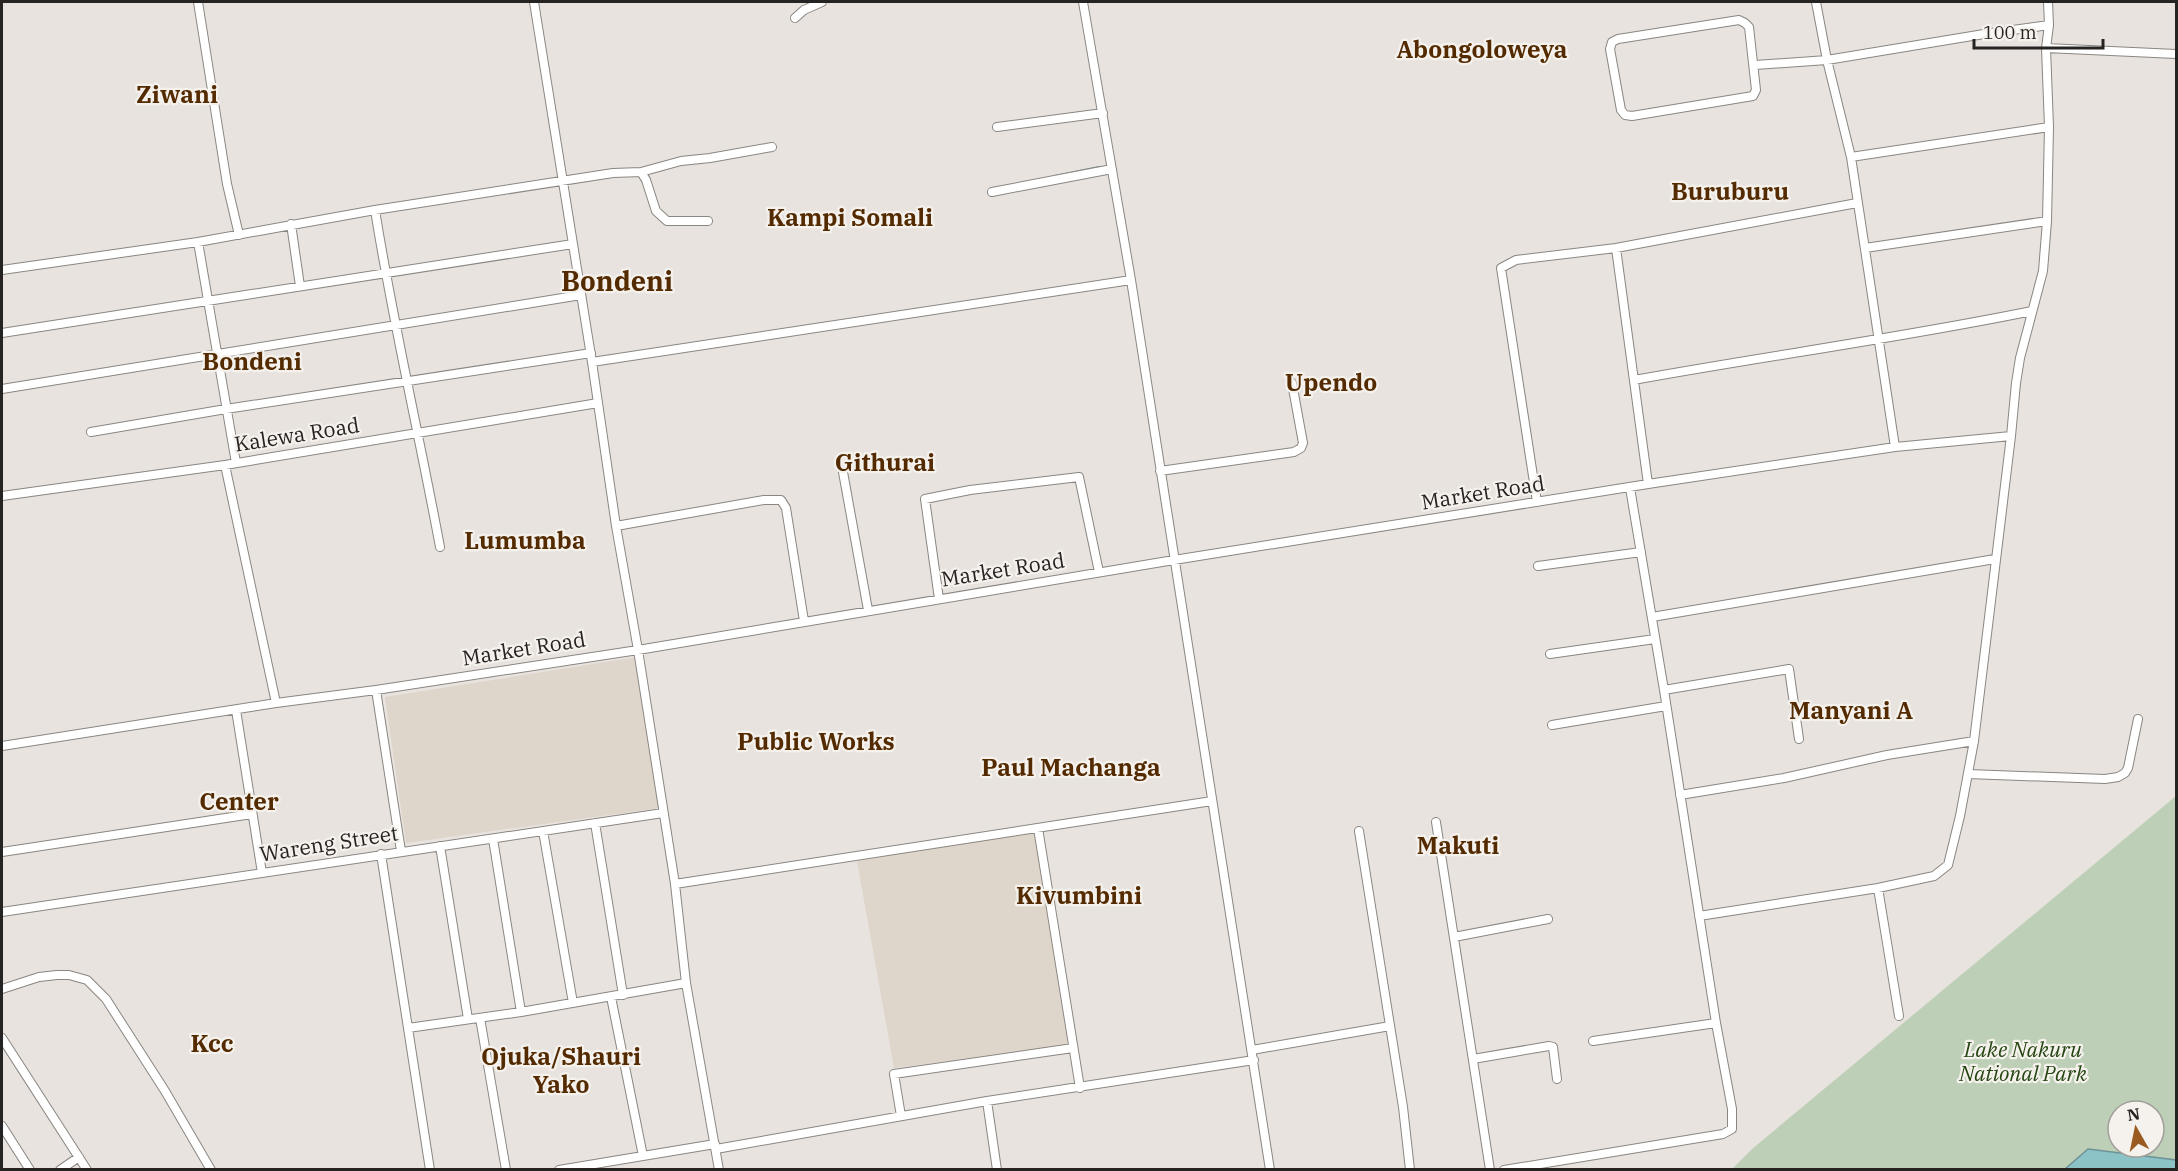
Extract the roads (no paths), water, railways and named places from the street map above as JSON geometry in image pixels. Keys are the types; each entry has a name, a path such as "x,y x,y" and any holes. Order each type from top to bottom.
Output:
{"street":[{"path":"198,2 227,184 238,235"},
{"path":"534,2 675,884 686,983 719,1170"},
{"path":"795,18 804,10 822,2"},
{"path":"1083,2 1131,280 1270,1170"},
{"path":"1816,2 1827,60 1851,158 1895,447"},
{"path":"1699,916 1878,888 1934,876 1948,865 1974,741 2012,436 2016,383 2043,271 2047,221 2049,127 2046,48 2049,25 2048,2"},
{"path":"1739,20 1749,27 1755,65 1756,90 1753,96 1632,116 1625,115 1622,110 1610,49 1612,42 1618,39 1739,20"},
{"path":"1755,65 1827,60 2049,25"},
{"path":"2046,48 2176,54"},
{"path":"997,127 1103,113"},
{"path":"1851,158 2049,127"},
{"path":"2,270 198,242 375,210 613,173 641,172 681,161 772,147"},
{"path":"992,192 1112,169"},
{"path":"641,172 656,211 667,221 708,221"},
{"path":"1537,502 1501,268 1516,260 1616,248 1857,203"},
{"path":"375,210 385,273 419,433 440,547"},
{"path":"1865,248 2047,221"},
{"path":"291,224 300,286"},
{"path":"198,242 236,463"},
{"path":"2,333 573,244"},
{"path":"1616,248 1648,484"},
{"path":"592,362 1131,280"},
{"path":"2,388 581,295"},
{"path":"1634,380 2032,311"},
{"path":"92,432 226,408 591,353"},
{"path":"1161,471 1294,452 1301,448 1303,443 1292,382"},
{"name":"Kalewa Road","path":"2,496 225,465 598,403"},
{"name":"Market Road","path":"2,746 276,702 376,690 638,650 939,598 1648,484 1895,447 2012,436"},
{"path":"225,465 276,702"},
{"path":"843,472 868,610"},
{"path":"939,598 925,499 970,490 1079,477 1099,572"},
{"path":"1504,1170 1723,1134 1732,1129 1732,1109 1716,1023 1630,488"},
{"path":"616,526 764,500 780,500 786,508 804,621"},
{"path":"1538,566 1641,552"},
{"path":"1652,617 1995,559"},
{"path":"1550,654 1655,639"},
{"path":"1664,690 1789,669 1798,739"},
{"path":"376,690 401,851"},
{"path":"1552,725 1666,706"},
{"path":"236,710 262,873"},
{"path":"1968,774 2095,779 2118,777 2128,768 2139,719"},
{"path":"1680,795 1784,778 1887,755 1974,741"},
{"path":"675,884 1212,801"},
{"name":"Wareng Street","path":"2,912 663,813"},
{"path":"2,852 252,814"},
{"path":"1436,822 1490,1170"},
{"path":"595,823 623,994"},
{"path":"1038,828 1080,1088"},
{"path":"543,831 573,1003"},
{"path":"1359,831 1403,1107 1410,1170"},
{"path":"493,839 521,1012"},
{"path":"440,846 468,1019"},
{"path":"381,854 430,1170"},
{"path":"1878,888 1899,1016"},
{"path":"1454,937 1548,919"},
{"path":"2,989 39,977 57,975 69,975 87,980 106,999 165,1091 211,1170"},
{"path":"408,1029 686,983"},
{"path":"611,997 643,1156"},
{"path":"480,1018 506,1170"},
{"path":"1593,1041 1716,1023"},
{"path":"1252,1050 1390,1026"},
{"path":"2,1038 87,1170"},
{"path":"1473,1059 1549,1046 1553,1047 1557,1078"},
{"path":"901,1116 894,1074 1073,1048"},
{"path":"560,1170 1254,1060"},
{"path":"987,1101 997,1170"},
{"path":"2,1126 30,1170"},
{"path":"60,1170 79,1157"}],"water":[{"path":"2088,1149 2106,1151 2106,1159 2176,1160 2176,1169 2065,1169"}],"waterway":[{"path":"1055,176 1099,167"}],"district":[{"name":"Abongoloweya","path":"1482,50"},
{"name":"Ziwani","path":"177,95"},
{"name":"Buruburu","path":"1730,192"},
{"name":"Kampi Somali","path":"850,218"},
{"name":"Bondeni","path":"617,282"},
{"name":"Bondeni","path":"252,362"},
{"name":"Upendo","path":"1331,383"},
{"name":"Githurai","path":"885,463"},
{"name":"Lumumba","path":"525,541"},
{"name":"Manyani A","path":"1851,711"},
{"name":"Public Works","path":"816,742"},
{"name":"Paul Machanga","path":"1071,768"},
{"name":"Center","path":"239,802"},
{"name":"Makuti","path":"1458,846"},
{"name":"Kivumbini","path":"1079,896"},
{"name":"Kcc","path":"212,1044"},
{"name":"Ojuka/Shauri Yako","path":"561,1071"}],"park label":[{"name":"Lake Nakuru National Park","path":"2023,1062"}]}
